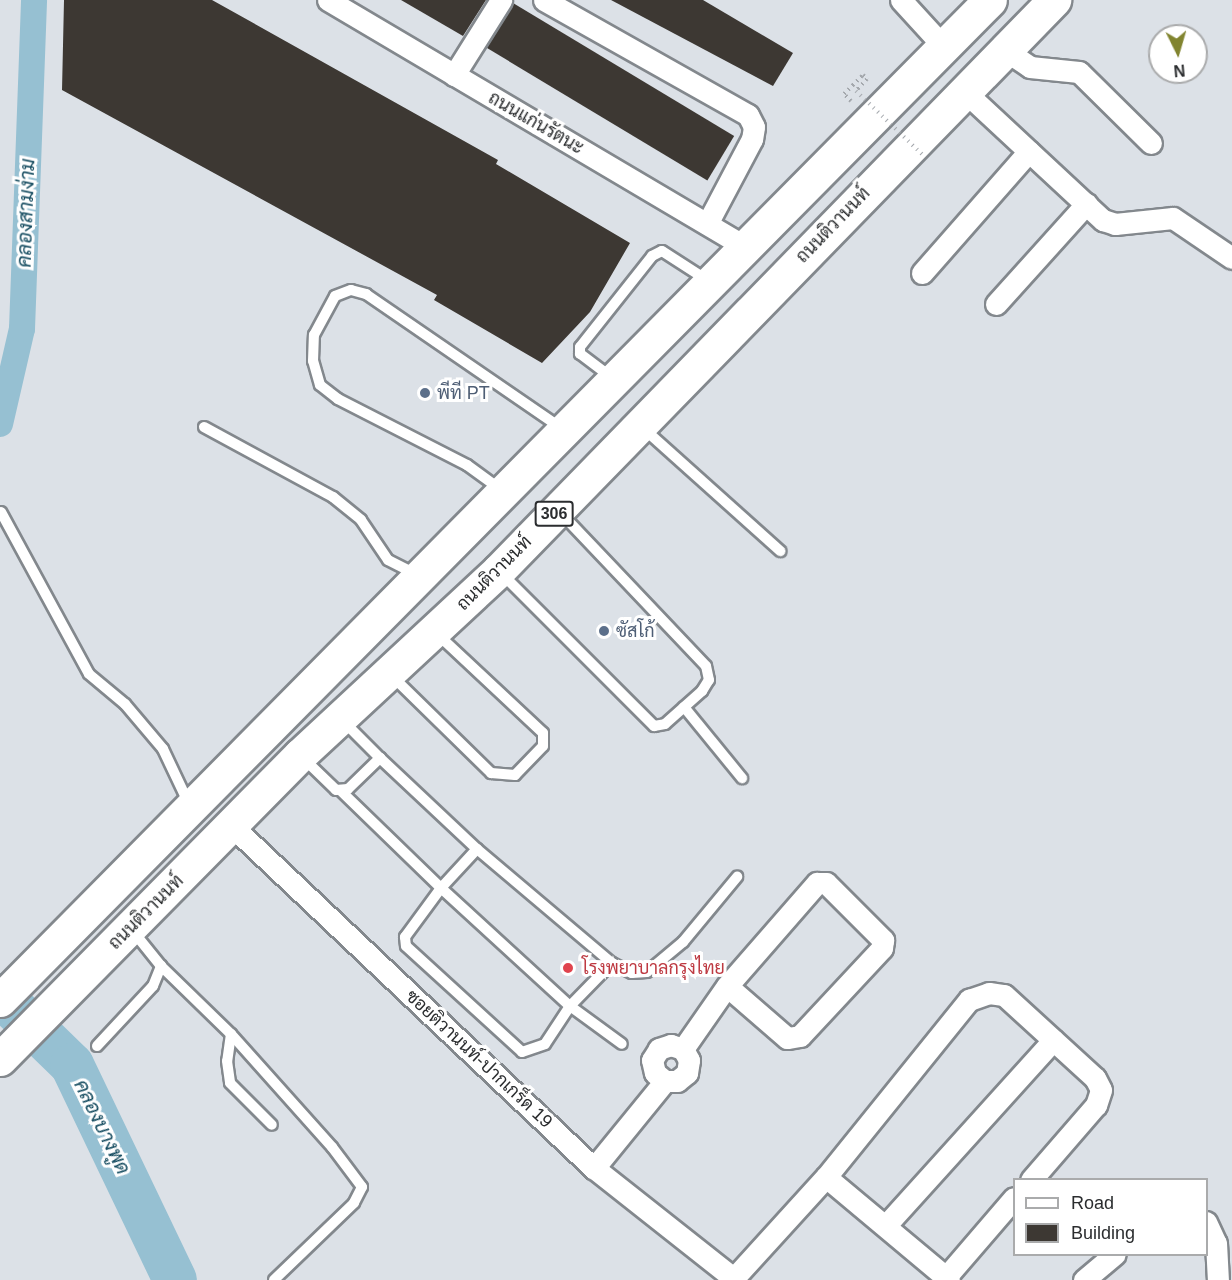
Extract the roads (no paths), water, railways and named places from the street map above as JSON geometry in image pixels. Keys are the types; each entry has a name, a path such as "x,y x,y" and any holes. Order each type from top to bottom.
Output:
{"main road":[{"path":"7,993 990,0"},
{"name":"ถนนติวานนท์","path":"4,1055 300,755 339,717 391,675 499,570 1054,0"}],"street":[{"name":"ถนนแก่นรัตนะ","path":"328,0 744,246"},
{"path":"454,75 501,0"},
{"path":"544,0 748,115 754,127 752,139 706,224"},
{"path":"901,0 943,46"},
{"path":"1005,50 1030,67 1079,72 1151,143"},
{"path":"964,91 1086,204 1114,224 1173,218 1232,258"},
{"path":"922,273 1029,151"},
{"path":"996,304 1086,204"},
{"name":"ซอยติวานนท์-ปากเกร็ด 19","path":"232,826 594,1168 735,1279"},
{"path":"594,1168 664,1081 655,1073 652,1060 665,1047 683,1049 727,986 817,883 825,883 884,940 882,948 793,1039 787,1038 727,986"},
{"path":"735,1279 826,1177 969,1000 989,993 1004,995 1095,1078 1101,1090 1096,1105 1032,1178"},
{"path":"887,1224 1053,1040"},
{"path":"826,1177 887,1224 948,1279 1013,1199"},
{"path":"1208,1226 1216,1243 1218,1280"},
{"path":"1084,1280 1113,1256"}],"lane":[{"path":"614,378 580,354 580,347 652,256 662,251 710,281"},
{"path":"503,491 467,465 338,399 320,385 313,361 314,335 335,296 351,290 366,294 565,431"},
{"path":"640,425 780,551"},
{"path":"204,427 333,497 361,520 388,560 419,576"},
{"path":"499,570 642,719 654,726 665,724 684,707 709,680 706,666 558,510"},
{"path":"1,512 89,674 124,704 163,749 191,807"},
{"path":"391,675 491,773 515,775 543,746 543,733 435,632"},
{"path":"684,707 742,777"},
{"path":"339,717 477,849 612,963 632,973 647,972 683,942 738,877"},
{"path":"300,755 570,1006 621,1044"},
{"path":"342,792 380,758"},
{"path":"477,849 441,888 405,937 406,946 522,1052 545,1044 570,1006 612,963"},
{"path":"130,927 161,966 231,1034 332,1147 362,1187 354,1203 274,1280"},
{"path":"97,1046 153,986 161,966"},
{"path":"231,1034 227,1061 230,1083 272,1125"}],"waterway":[{"name":"คลองสามง่าม","path":"0,424 22,329 34,0"},
{"name":"คลองบางพูด","path":"0,995 72,1065 175,1280"}],"place":[{"name":"พีที PT","path":"425,393"},
{"name":"ซัสโก้","path":"604,631"},
{"name":"โรงพยาบาลกรุงไทย","path":"568,968"}]}
